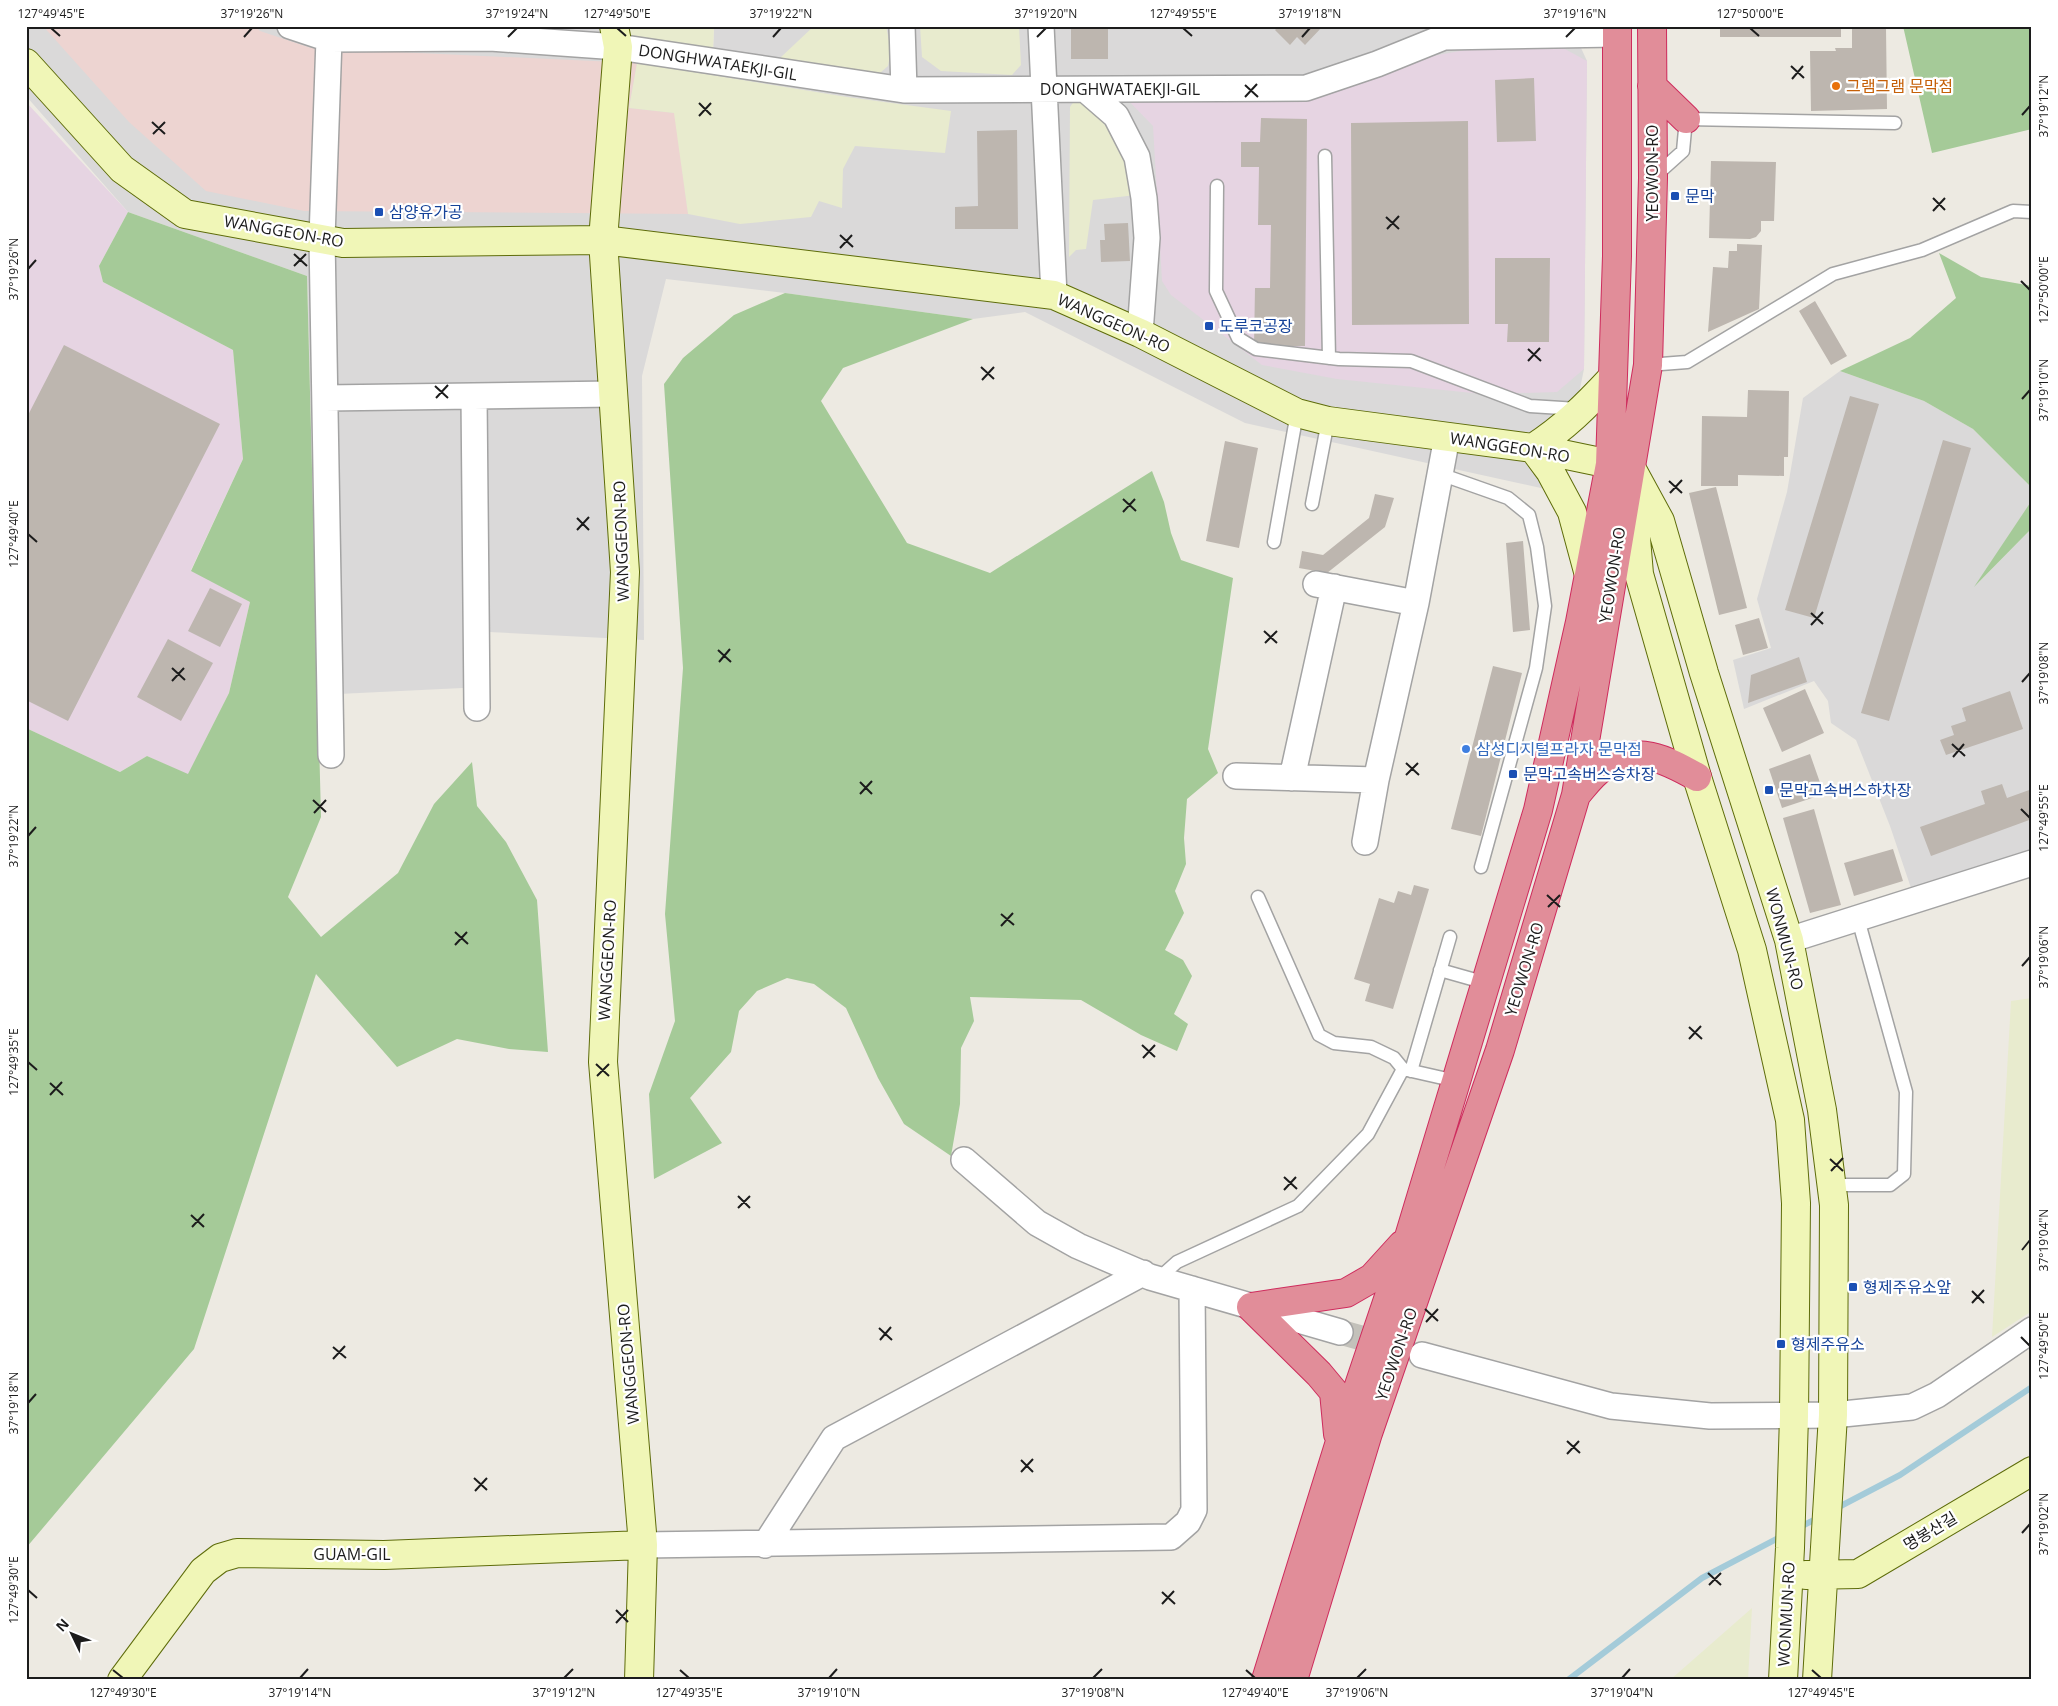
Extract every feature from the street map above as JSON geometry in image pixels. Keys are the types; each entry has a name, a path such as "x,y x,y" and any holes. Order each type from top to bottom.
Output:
{"highway":[{"path":"1617,30 1652,30"},
{"name":"YEOWON-RO","path":"1293,1680 1368,1433 1500,1050 1576,795 1620,464 1612,378 1617,256 1617,30"},
{"name":"YEOWON-RO","path":"1266,1680 1339,1445 1409,1237 1538,810 1589,576 1648,365 1653,178 1652,30"},
{"path":"1652,86 1686,119"},
{"path":"1576,795 1601,768 1619,758 1642,754 1669,761 1697,777"},
{"path":"1251,1307 1346,1293 1372,1278 1409,1237"},
{"path":"1251,1307 1319,1374 1334,1392 1339,1445"}],"street":[{"name":"DONGHWATAEKJI-GIL","path":"290,26 329,39 489,32 616,37 904,90 1306,88 1377,64 1444,37 1617,30"},
{"path":"902,26 904,90"},
{"path":"1041,26 1054,295"},
{"name":"DONGHWATAEKJI-GIL","path":"603,240 616,37"},
{"path":"329,39 322,238 331,755"},
{"name":"WANGGEON-RO","path":"26,63 122,168 185,214 343,243 603,240 1054,295 1140,332 1297,413 1328,420 1533,448 1620,464"},
{"path":"1086,90 1116,116 1137,157 1144,198 1147,238 1140,332"},
{"name":"WANGGEON-RO","path":"603,240 625,572 603,1062 643,1545 639,1680"},
{"path":"1589,576 1572,512 1550,471 1533,448 1559,431 1612,378"},
{"path":"324,398 613,394"},
{"path":"474,396 477,708"},
{"path":"1365,842 1376,780 1416,603 1448,437"},
{"path":"1620,464 1638,574 1697,777 1752,950 1790,1120 1796,1202 1794,1424"},
{"name":"WONMUN-RO","path":"1620,464 1660,521 1704,673 1789,940 1822,1110 1834,1205 1833,1425 1824,1564"},
{"path":"1292,778 1325,585 1416,603"},
{"path":"1236,776 1376,780"},
{"path":"1752,950 1858,919 2032,863"},
{"path":"964,1160 1037,1223 1078,1246 1150,1276 1340,1332"},
{"path":"765,1545 834,1438 1150,1276"},
{"path":"643,1545 765,1545 1171,1537 1188,1522 1194,1510 1192,1289"},
{"path":"1422,1355 1611,1406 1794,1424 1833,1425 1912,1407 1938,1395 2032,1330"},
{"name":"WONMUN-RO","path":"1783,1680 1794,1424"},
{"name":"명봉산길","path":"1789,1561 1824,1564 1858,1574 2032,1471"},
{"name":"GUAM-GIL","path":"122,1680 203,1571 220,1558 237,1553 384,1555 643,1545"},
{"path":"1817,1680 1824,1564"}],"lane":[{"path":"1653,178 1683,151 1686,119 1895,123"},
{"path":"1325,156 1329,358"},
{"path":"1217,186 1216,291 1238,338 1256,349 1329,358 1411,361 1530,406 1583,409"},
{"path":"1648,365 1687,362 1833,274 1922,250 2013,210 2032,212"},
{"path":"1274,542 1297,413"},
{"path":"1312,504 1328,420"},
{"path":"1440,474 1508,498 1529,516 1537,547 1545,606 1536,668 1481,867"},
{"path":"1258,897 1319,1035 1334,1043 1371,1047 1394,1058 1407,1070 1456,1081"},
{"path":"1831,1185 1890,1185 1904,1174 1906,1092 1858,919"},
{"path":"1150,1276 1298,1206 1368,1134 1407,1070 1450,937"},
{"path":"1440,970 1486,983"}],"shaded area":[{"path":"26,26 622,26 713,52 714,26 1571,26 1587,61 1584,369 1559,492 1245,423 1025,312 973,319 666,279 642,376 644,640 489,632 483,687 318,695 307,276 128,212 26,96"},
{"path":"43,26 255,26 260,31 311,48 637,63 629,108 675,113 688,214 304,211 206,191 129,122"},
{"name":"도루코공장","path":"1499,44 1563,48 1587,61 1584,369 1557,392 1482,394 1337,379 1262,365 1171,295 1162,281 1153,126 1124,96 1299,99 1399,62"},
{"path":"26,102 128,212 99,266 103,282 233,350 243,459 191,570 250,602 229,693 188,775 147,756 120,772 26,728"},
{"path":"1840,371 1924,401 1973,429 2032,488 2032,500 1977,584 2032,528 2032,849 1911,888 1890,826 1856,740 1831,723 1828,701 1814,681 1744,709 1733,660 1771,648 1757,599 1787,492 1803,398"}],"green space":[{"path":"622,26 714,26 713,52 629,36"},
{"path":"814,26 886,26 891,50 888,66 880,73 780,58"},
{"path":"920,26 1019,26 1021,65 1012,75 941,71 922,57"},
{"path":"1903,26 2032,26 2032,129 1932,153"},
{"path":"637,63 847,97 951,111 945,153 855,146 843,169 842,208 819,201 811,217 740,224 688,214 674,113 629,108"},
{"path":"1077,97 1083,97 1135,163 1136,195 1093,200 1086,249 1076,250 1069,257 1070,107"},
{"path":"128,212 307,276 321,817 288,897 321,937 398,873 434,804 472,762 477,806 506,842 537,900 548,1052 509,1049 457,1039 397,1067 316,974 194,1349 26,1548 26,728 120,772 147,756 188,774 229,693 250,602 191,571 243,459 233,350 103,282 99,266"},
{"path":"1939,253 1981,277 2032,286 2032,488 1973,429 1924,401 1840,371 1910,338 1956,298"},
{"path":"785,293 973,319 843,368 821,401 907,543 990,573 1152,471 1164,502 1171,533 1181,560 1233,578 1208,749 1218,773 1187,799 1184,838 1186,864 1175,891 1184,913 1165,950 1183,960 1192,976 1174,1014 1188,1024 1177,1051 1141,1035 1081,1000 970,997 974,1021 961,1048 960,1104 951,1156 904,1124 878,1078 846,1008 814,984 787,978 757,991 739,1011 731,1052 690,1098 722,1143 654,1179 649,1094 675,1021 665,914 683,668 664,384 683,358 734,315"},
{"path":"2032,500 2032,528 1974,587"},
{"path":"2032,998 2032,1311 1992,1337 2011,1001"},
{"path":"1752,1608 1748,1680 1670,1680"}],"building":[{"path":"1279,26 1323,26 1305,45 1297,37 1290,45 1275,30"},
{"path":"1720,26 1841,26 1841,37 1720,37"},
{"path":"1108,28 1108,59 1071,59 1071,29"},
{"path":"1886,28 1887,109 1811,111 1810,51 1836,51 1835,48 1852,48 1852,29"},
{"path":"1534,78 1536,141 1497,142 1495,80"},
{"path":"1261,118 1307,119 1305,346 1254,346 1255,288 1270,288 1271,225 1258,225 1259,167 1241,167 1241,142 1260,142"},
{"path":"1468,121 1469,324 1352,325 1351,123"},
{"path":"1017,130 1018,229 955,229 955,207 978,206 977,131"},
{"path":"1711,161 1776,162 1774,221 1761,221 1761,231 1756,237 1750,239 1709,238"},
{"path":"1128,223 1130,261 1101,262 1100,240 1105,240 1104,224"},
{"path":"1737,244 1762,245 1759,309 1708,332 1713,267 1728,268 1729,251 1737,251"},
{"path":"1495,258 1550,258 1549,342 1507,342 1508,324 1495,324"},
{"path":"1815,301 1847,356 1831,365 1799,311"},
{"path":"64,345 220,424 68,721 26,700 26,419"},
{"path":"1748,390 1789,391 1788,457 1784,457 1784,476 1738,475 1738,486 1701,486 1702,416 1747,417"},
{"path":"1850,396 1879,404 1814,618 1785,610"},
{"path":"1943,440 1971,448 1889,721 1861,713"},
{"path":"1225,441 1258,448 1239,548 1206,541"},
{"path":"1716,487 1747,608 1719,615 1689,493"},
{"path":"1375,494 1394,498 1385,527 1327,573 1299,568 1302,551 1323,555 1369,518"},
{"path":"1523,541 1530,630 1513,632 1506,543"},
{"path":"210,588 242,604 220,647 188,631"},
{"path":"1759,618 1768,648 1743,655 1735,625"},
{"path":"168,639 213,663 181,721 137,697"},
{"path":"1799,657 1807,682 1748,703 1751,675"},
{"path":"1493,666 1522,673 1481,836 1451,829"},
{"path":"1805,689 1824,733 1782,752 1763,708"},
{"path":"2010,691 2023,729 1946,755 1940,740 1954,735 1951,726 1966,721 1962,708"},
{"path":"1810,754 1824,794 1782,808 1769,769"},
{"path":"2002,784 2007,798 2032,789 2032,819 1931,856 1920,827 1985,804 1981,791"},
{"path":"1814,809 1841,905 1810,913 1783,818"},
{"path":"1893,849 1903,881 1854,896 1844,863"},
{"path":"1414,885 1429,889 1393,1009 1365,1001 1370,984 1354,979 1379,898 1394,903 1398,891 1411,895"}],"waterway":[{"path":"1835,1509 1900,1475 2032,1387"},
{"path":"1798,1528 1820,1517"},
{"path":"1568,1680 1702,1578 1782,1536"}],"tunnel":[{"path":"1340,1332 1393,1347"}],"place":[{"name":"그램그램 문막점","path":"1836,86"},
{"name":"문막","path":"1675,196"},
{"name":"삼양유가공","path":"379,212"},
{"name":"도루코공장","path":"1209,326"},
{"name":"삼성디지털프라자 문막점","path":"1466,749"},
{"name":"문막고속버스승차장","path":"1513,774"},
{"name":"문막고속버스하차장","path":"1769,790"},
{"name":"형제주유소앞","path":"1853,1287"},
{"name":"형제주유소","path":"1781,1344"}]}
